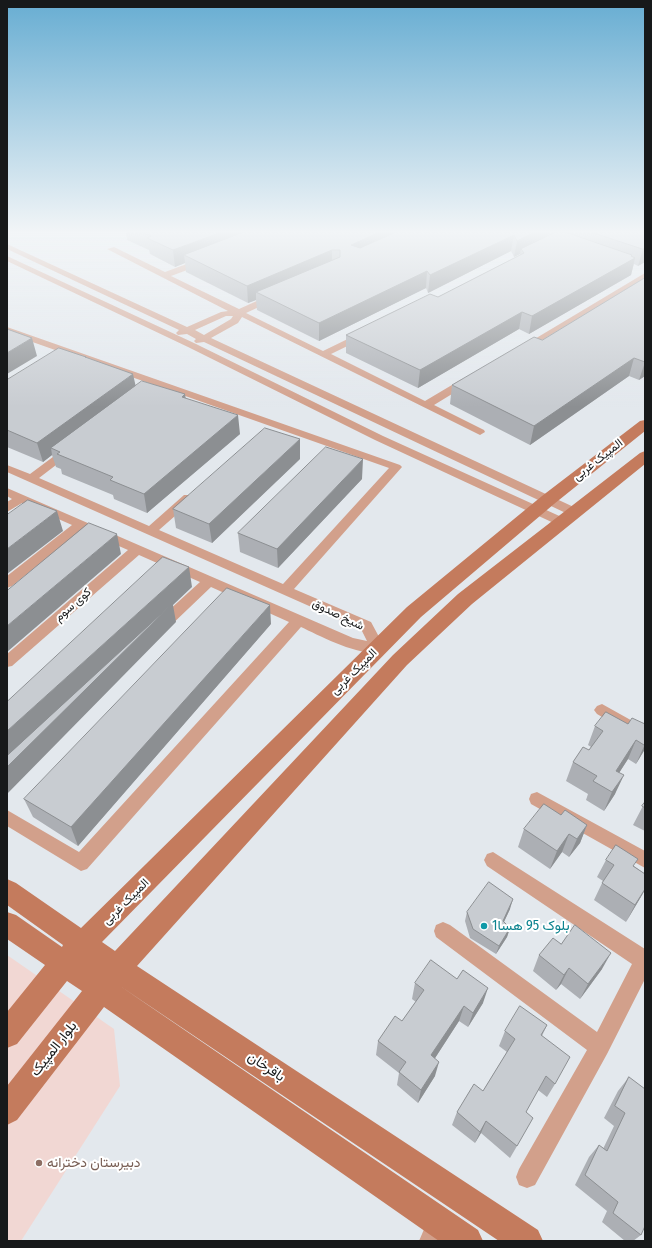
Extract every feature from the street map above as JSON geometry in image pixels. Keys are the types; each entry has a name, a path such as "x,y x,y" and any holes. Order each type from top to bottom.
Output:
{"street":[{"path":"76,290 173,336 378,438 568,517"},
{"path":"100,290 185,331 204,338 568,517"},
{"path":"195,290 480,432"},
{"path":"538,340 616,290"},
{"path":"173,336 224,314 240,312 281,294"},
{"path":"191,345 235,321 240,312"},
{"path":"7,330 63,348 396,467 285,590"},
{"path":"324,354 372,330"},
{"path":"51,356 63,348"},
{"path":"426,405 474,377"},
{"path":"146,392 159,382"},
{"path":"261,433 273,422"},
{"name":"المپیک غربی","path":"63,964 414,612 542,505 645,424"},
{"path":"31,478 76,445"},
{"name":"المپیک غربی","path":"109,978 400,660 465,599 645,456"},
{"name":"شیخ صدوق","path":"7,468 366,626 378,648"},
{"path":"151,531 197,490"},
{"name":"شیخ صدوق","path":"7,492 350,643 378,648"},
{"path":"7,508 21,498"},
{"path":"7,583 81,524"},
{"name":"کوی سوم","path":"7,662 138,549"},
{"path":"151,635 209,581"},
{"path":"7,817 81,862 298,621"},
{"path":"378,648 400,660"},
{"path":"602,710 645,736"},
{"path":"537,799 645,860"},
{"path":"492,860 644,960 600,1047 527,1177"},
{"name":"باقرخان","path":"7,891 84,944 109,978 435,1231 467,1241"},
{"name":"باقرخان","path":"7,924 63,964 109,978 526,1241"},
{"path":"443,931 600,1047"},
{"path":"7,1034 63,964"},
{"name":"بلوار المپیک","path":"7,1110 109,978"}],"shaded area":[{"name":"دبیرستان دخترانه","path":"7,955 114,1029 120,1086 21,1241 7,1241"}],"building":[{"path":"260,290 387,290 319,323 256,292"},
{"path":"451,290 578,290 532,316 522,312 420,370 346,335 430,294 438,297"},
{"path":"625,290 645,290 645,362 634,358 534,426 452,385 534,337 542,340"},
{"path":"7,329 32,338 7,353"},
{"path":"59,348 133,374 37,443 7,430 7,380"},
{"path":"142,381 185,394 182,397 238,415 144,494 110,480 113,477 57,454 60,452 51,448"},
{"path":"265,428 300,439 209,524 173,509"},
{"path":"326,447 363,459 277,549 238,533"},
{"path":"28,500 57,511 7,549 7,515"},
{"path":"89,523 117,534 7,626 7,591"},
{"path":"163,557 189,567 7,731 7,702"},
{"path":"227,588 270,605 71,827 24,799"},
{"path":"173,603 7,767 7,756"},
{"path":"606,712 628,724 632,718 645,724 645,744 644,745 636,740 616,771 624,775 612,792 593,781 597,776 573,762 583,747 589,750 603,731 595,726"},
{"path":"544,804 561,815 565,810 587,825 577,839 569,834 557,851 524,829"},
{"path":"616,845 638,859 633,866 645,874 645,889 635,905 602,883 614,865 606,860"},
{"name":"بلوک 95 هسا1","path":"489,882 513,899 503,921 510,928 499,946 473,929 467,912"},
{"path":"575,925 611,953 588,984 569,968 564,975 539,955 553,938 561,944"},
{"path":"431,960 457,979 463,970 488,988 473,1013 464,1006 431,1055 439,1062 421,1090 399,1072 406,1062 378,1041 395,1016 402,1021 424,990 415,983"},
{"path":"520,1006 547,1025 541,1035 570,1057 555,1084 546,1076 526,1112 533,1118 517,1146 486,1121 480,1132 457,1112 474,1084 483,1091 515,1039 505,1031"},
{"path":"629,1077 645,1089 645,1226 641,1235 613,1213 618,1202 585,1175 599,1145 607,1151 625,1113 615,1106"}],"place":[{"name":"بلوک 95 هسا1","path":"484,926"},
{"name":"دبیرستان دخترانه","path":"39,1163"}]}
